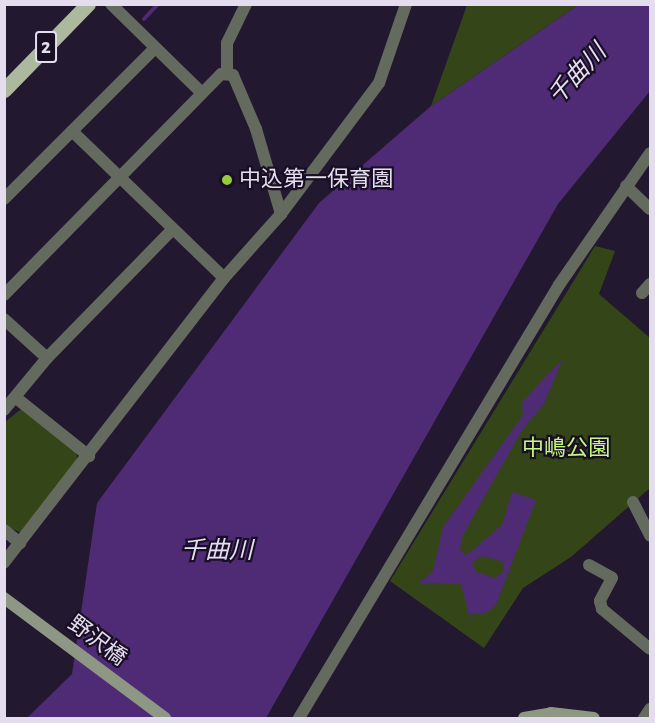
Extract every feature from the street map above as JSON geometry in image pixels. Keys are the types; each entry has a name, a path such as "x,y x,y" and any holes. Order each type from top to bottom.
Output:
{"main road":[{"name":"2","path":"4,90 88,4"},
{"name":"野沢橋","path":"4,598 165,718"},
{"path":"525,718 550,713 594,718"}],"street":[{"path":"111,4 202,93"},
{"path":"246,4 227,43 227,71 256,129 281,214"},
{"path":"4,563 89,456 224,278 281,214 355,112 379,83 406,4"},
{"path":"5,197 155,48"},
{"path":"4,295 202,93 227,71"},
{"path":"72,130 224,278"},
{"path":"299,718 559,285 651,153"},
{"path":"626,186 651,208"},
{"path":"4,410 47,358 173,229"},
{"path":"4,319 47,358"},
{"path":"15,397 89,456"},
{"path":"633,502 651,536"},
{"path":"4,530 20,543"},
{"path":"590,565 612,578 600,601 602,609 651,649"},
{"path":"644,718 651,710"}],"green space":[{"path":"467,5 578,5 431,106"},
{"name":"中嶋公園","path":"595,246 615,251 599,294 650,338 650,488 571,557 523,588 484,648 390,581"},
{"path":"21,409 76,452 78,462 24,534 5,526 5,422"}],"water":[{"name":"千曲川","path":"578,5 650,5 650,91 558,204 266,718 27,718 72,674 97,503 319,203 431,106"},
{"path":"563,358 544,404 522,430 462,537 460,550 467,555 502,525 512,492 536,500 496,605 488,612 469,615 461,584 419,583 433,571 443,527 523,415 522,402","holes":["483,556 504,562 503,572 496,578 476,572 472,562"]}],"waterway":[{"path":"144,19 158,4"}],"place":[{"name":"中込第一保育園","path":"227,180"}]}
